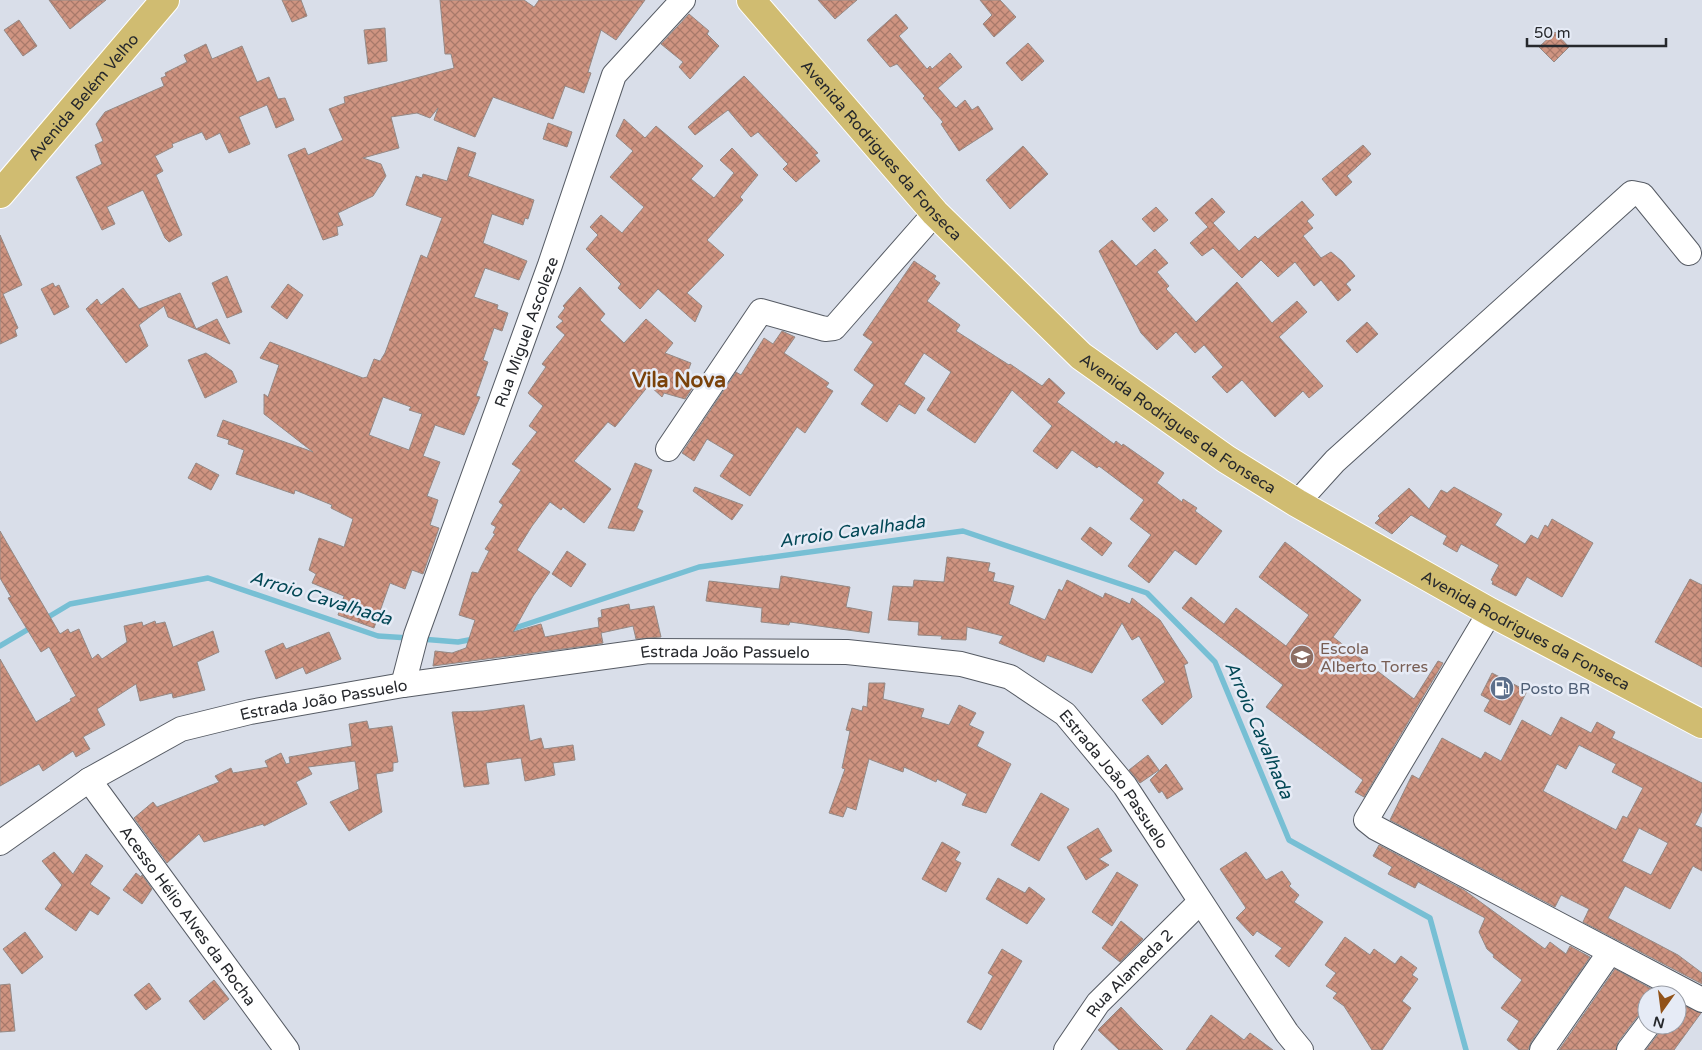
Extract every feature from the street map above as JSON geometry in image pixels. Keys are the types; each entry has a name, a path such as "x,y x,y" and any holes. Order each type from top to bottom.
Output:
{"main road":[{"name":"Avenida Belém Velho","path":"0,194 165,0"},
{"name":"Avenida Rodrigues da Fonseca","path":"751,0 935,213 1081,356 1226,459 1297,503 1490,612 1702,724"}],"street":[{"name":"Rua Miguel Ascoleze","path":"403,685 416,635 550,265 614,75 682,0"},
{"path":"1297,503 1335,461 1632,193 1642,195 1689,253"},
{"path":"668,449 761,311 825,329 834,328 935,213"},
{"path":"1490,612 1366,820 1376,828 1610,952 1664,985"},
{"name":"Estrada João Passuelo","path":"0,843 89,780 181,729 250,712 403,685 648,651 847,652 960,664 1010,677 1065,714 1126,786 1288,1044"},
{"name":"Acesso Hélio Alves da Rocha","path":"89,780 287,1050"},
{"name":"Rua Alameda 2","path":"1066,1050 1098,1003 1200,902"},
{"path":"1542,1050 1610,952"},
{"path":"1687,995 1702,1000"},
{"path":"1629,1050 1640,1035"}],"building":[{"path":"49,0 106,0 70,29"},
{"path":"282,0 301,0 307,16 292,22"},
{"path":"440,0 524,0 534,7 539,0 645,0 616,40 601,30 588,72 591,73 584,93 565,86 553,119 493,97 475,137 434,120 438,108 430,118 417,113 391,117 399,148 363,158 381,164 386,176 373,196 338,213 343,225 337,227 338,235 323,240 288,155 305,148 308,155 343,140 329,109 345,103 344,97 454,68 451,54 445,54"},
{"path":"818,0 857,0 835,19"},
{"path":"980,0 1000,0 1016,17 994,37 983,24 992,15"},
{"path":"689,14 709,31 707,34 719,46 690,79 679,67 683,62 661,44"},
{"path":"896,14 908,28 899,36 927,69 930,66 932,69 950,53 962,67 938,88 956,108 965,100 972,110 978,106 993,129 959,151 941,124 943,122 923,98 925,96 897,64 890,67 867,40"},
{"path":"19,20 37,46 23,56 4,30"},
{"path":"385,28 387,61 368,64 364,30"},
{"path":"1555,32 1569,47 1554,62 1539,47"},
{"path":"1028,43 1044,61 1022,81 1006,63"},
{"path":"206,44 212,59 242,46 257,82 269,77 278,99 285,98 294,120 276,128 267,105 239,117 250,144 229,153 220,133 206,140 202,132 172,144 173,147 155,156 163,171 156,175 182,235 169,242 165,238 143,190 107,207 115,224 102,230 76,177 102,164 95,145 103,141 96,124 105,112 164,86 161,78 166,76 165,73 187,62 184,55"},
{"path":"744,76 818,153 815,155 820,161 796,182 783,169 788,164 758,132 751,137 728,110 695,135 688,127"},
{"path":"624,119 645,138 656,126 703,166 691,179 714,198 734,173 720,160 732,148 758,175 740,197 743,200 707,240 724,255 687,293 702,306 695,322 658,289 640,309 618,288 621,284 586,249 598,235 590,227 601,215 622,233 644,207 610,177 633,151 616,136"},
{"path":"548,123 572,132 567,147 543,139"},
{"path":"1363,145 1371,154 1347,176 1352,182 1336,196 1322,179"},
{"path":"1023,146 1048,174 1010,209 986,180"},
{"path":"458,147 476,153 468,176 534,200 528,219 525,218 523,225 492,214 483,243 527,261 519,280 485,268 474,297 498,305 497,309 508,313 502,331 494,328 483,360 488,362 476,396 480,397 464,435 435,425 423,456 440,462 427,496 438,500 430,525 439,528 423,574 412,570 405,589 390,583 374,628 338,615 344,596 312,583 316,574 309,570 319,538 344,547 353,519 331,508 332,505 295,490 294,494 236,474 244,450 228,444 229,440 217,436 223,420 313,452 264,414 264,394 268,397 279,365 260,358 270,342 363,378 367,377 374,359 380,361 385,353 421,255 427,258 442,218 406,205 416,176 422,178 423,174 447,181","holes":["383,397 411,407 409,410 422,414 409,450 369,435"]},
{"path":"1212,198 1225,212 1213,223 1239,251 1255,236 1258,239 1302,201 1314,215 1307,221 1313,228 1303,236 1321,258 1331,252 1342,261 1355,276 1346,284 1351,290 1338,301 1321,280 1314,286 1295,262 1278,277 1261,260 1242,278 1213,248 1202,256 1190,243 1208,227 1195,213"},
{"path":"1156,207 1168,220 1154,232 1142,219"},
{"path":"0,235 22,285 3,294 18,328 15,330 17,336 0,344"},
{"path":"1112,240 1136,266 1155,249 1168,263 1157,272 1169,286 1166,289 1196,322 1237,282 1272,323 1297,301 1307,312 1279,337 1323,386 1309,398 1303,391 1275,417 1242,380 1227,393 1212,377 1223,367 1204,345 1195,353 1176,332 1157,350 1141,333 1099,251"},
{"path":"914,261 936,276 934,279 940,283 927,301 960,325 956,331 1042,386 1049,378 1065,393 1057,402 1114,444 1116,441 1122,446 1123,444 1164,473 1157,483 1182,502 1183,499 1197,508 1195,511 1222,531 1196,565 1175,550 1149,583 1128,566 1151,535 1130,519 1144,500 1099,466 1097,468 1072,450 1057,469 1033,451 1052,426 1012,390 975,443 927,410 951,372 924,353 904,384 925,398 915,414 899,404 887,422 861,404 874,385 854,370 873,342 863,335"},
{"path":"227,276 242,312 227,318 212,283"},
{"path":"53,283 55,287 59,285 69,307 54,315 41,289"},
{"path":"288,284 303,295 287,319 271,307"},
{"path":"580,287 605,314 600,320 624,343 646,319 673,343 665,353 691,363 686,376 697,381 685,399 664,393 662,397 649,385 615,427 608,422 574,461 611,489 584,523 563,507 561,510 550,502 532,526 517,550 550,572 533,596 513,632 541,624 545,637 599,627 598,618 602,617 601,610 629,604 630,610 654,606 661,637 636,639 633,626 601,633 603,643 593,645 433,666 435,651 452,653 466,648 475,620 459,615 472,572 478,573 489,551 485,549 495,534 493,533 496,527 491,524 503,505 499,502 521,470 512,464 537,432 529,426 543,406 528,393 546,367 542,364 565,335 556,327 563,321 558,317 565,308 563,306"},
{"path":"123,288 139,309 180,293 196,329 217,319 230,344 168,317 164,306 139,325 148,346 126,363 86,309 97,299 101,305"},
{"path":"1367,322 1378,334 1357,353 1346,341"},
{"path":"782,331 795,337 784,353 829,383 826,387 833,391 805,433 797,427 750,496 720,476 734,455 707,439 694,461 682,453 736,372 741,375 764,338 773,344"},
{"path":"206,353 232,371 237,382 205,398 188,360"},
{"path":"196,463 219,475 211,490 188,478"},
{"path":"635,463 652,470 637,508 643,511 634,531 608,528"},
{"path":"695,487 743,505 732,520 693,491"},
{"path":"1454,487 1502,514 1495,525 1525,544 1531,535 1538,539 1545,525 1548,527 1552,519 1593,543 1562,597 1527,577 1516,596 1492,584 1493,581 1491,580 1499,565 1461,544 1457,552 1443,544 1447,536 1411,515 1392,534 1375,523 1380,518 1378,516 1409,488 1429,509 1441,490 1447,493"},
{"path":"1090,527 1112,543 1102,556 1081,539"},
{"path":"0,531 60,634 68,629 70,633 79,629 92,659 98,654 102,659 127,642 124,626 142,622 143,626 155,621 156,624 165,622 173,647 213,631 219,652 197,662 205,690 173,698 172,693 140,701 136,684 97,709 105,725 83,737 90,749 76,757 73,751 43,771 39,764 0,786 0,659 36,722 76,696 49,647 41,652 8,598 11,597 0,578"},
{"name":"Escola Alberto Torres","path":"1285,542 1361,600 1333,637 1414,699 1438,661 1443,663 1364,797 1355,792 1363,780 1266,707 1283,685 1182,608 1191,597 1224,624 1236,608 1286,646 1309,615 1259,577"},
{"path":"567,551 586,564 571,587 552,574"},
{"path":"947,557 990,563 988,571 995,573 993,581 1014,586 1009,604 1045,620 1059,589 1062,591 1067,580 1103,598 1105,593 1130,604 1132,598 1160,620 1188,663 1184,665 1192,697 1162,725 1142,700 1165,682 1139,636 1132,640 1122,623 1092,673 1047,655 1044,662 999,643 1003,636 967,627 966,640 941,639 942,636 918,635 919,622 888,620 893,586 913,587 914,580 944,582"},
{"path":"781,576 850,587 846,607 872,612 869,633 790,622 789,625 761,622 762,608 706,601 709,581 779,589"},
{"path":"1690,579 1702,585 1702,667 1655,642"},
{"path":"329,632 341,659 306,674 303,667 276,679 265,651 283,643 286,649"},
{"path":"1492,673 1527,691 1510,725 1484,711 1490,700 1481,695"},
{"path":"869,683 885,683 883,699 924,709 921,717 949,725 959,705 976,713 969,725 984,732 977,746 1011,764 986,813 962,805 967,794 937,779 936,782 904,767 903,772 869,759 856,810 847,807 843,817 829,813 845,769 842,768 850,731 846,730 852,708 862,711 863,706 867,707"},
{"path":"524,705 530,741 541,738 544,749 573,745 575,760 553,763 555,775 525,781 521,758 486,763 489,784 464,787 452,712 483,711"},
{"path":"1561,717 1591,733 1597,722 1615,732 1612,738 1702,783 1702,811 1695,825 1702,828 1702,871 1693,866 1670,909 1625,886 1608,918 1678,955 1702,973 1702,984 1583,922 1589,909 1561,895 1555,907 1390,820 1412,775 1419,779 1442,738 1481,759 1485,752 1501,761 1522,720 1551,736","holes":["1579,745 1616,764 1612,772 1643,788 1627,818 1623,816 1616,830 1543,791 1557,764 1566,769","1639,828 1668,843 1651,875 1622,861"]},
{"path":"367,721 369,729 392,726 398,762 393,763 393,771 376,774 382,812 349,831 330,802 359,789 355,761 308,767 312,774 296,782 307,804 264,826 263,824 204,842 199,834 167,863 134,818 153,802 157,807 219,782 215,776 231,768 233,773 268,767 265,761 281,753 286,764 290,763 289,757 352,746 349,724"},
{"path":"1148,755 1159,770 1140,783 1129,770"},
{"path":"1166,764 1183,789 1167,799 1162,791 1159,793 1150,780"},
{"path":"1041,793 1069,809 1039,861 1011,845"},
{"path":"1098,828 1112,851 1099,859 1109,865 1086,880 1067,847"},
{"path":"942,842 960,852 955,860 961,863 946,892 922,879"},
{"path":"1379,845 1464,890 1545,949 1550,942 1566,954 1570,946 1590,957 1531,1042 1528,1050 1519,1050 1507,1040 1519,1021 1501,1008 1522,980 1493,957 1494,955 1487,949 1479,932 1485,918 1418,882 1415,888 1388,874 1392,867 1373,856"},
{"path":"54,852 73,874 86,854 103,866 90,884 110,898 98,915 90,910 76,931 45,909 62,885 42,861"},
{"path":"1246,852 1266,880 1282,871 1291,884 1289,886 1299,895 1294,902 1323,922 1289,967 1275,956 1282,948 1257,931 1253,936 1236,918 1246,908 1220,869"},
{"path":"1117,872 1138,885 1112,926 1092,912"},
{"path":"136,873 141,877 142,875 152,889 142,904 123,890"},
{"path":"998,878 1025,893 1029,887 1045,899 1027,924 986,899"},
{"path":"1121,921 1143,939 1120,962 1102,948"},
{"path":"25,932 43,957 22,974 3,949"},
{"path":"1345,937 1370,955 1374,949 1395,964 1401,956 1417,968 1412,975 1418,979 1402,1001 1411,1008 1382,1050 1372,1050 1344,1006 1333,998 1337,993 1326,986 1336,973 1325,965"},
{"path":"1002,949 1022,961 981,1030 967,1022 993,976 988,973"},
{"path":"1615,969 1645,985 1637,985 1637,1017 1618,1042 1616,1050 1559,1050"},
{"path":"214,980 229,999 204,1020 189,1001"},
{"path":"149,983 161,999 146,1010 134,995"},
{"path":"10,984 15,1031 0,1032 0,985"},
{"path":"1121,1007 1163,1050 1119,1050 1098,1030"},
{"path":"1687,1007 1701,1013 1687,1032"},
{"path":"1211,1015 1244,1040 1250,1033 1273,1050 1186,1050"},
{"path":"1657,1035 1685,1035 1674,1050 1646,1050"}],"waterway":[{"name":"Arroio Cavalhada","path":"509,630 699,567 963,531 1147,593 1215,662 1289,840 1430,918 1466,1050"},
{"name":"Arroio Cavalhada","path":"45,619 70,604 208,578 378,636 409,638"},
{"name":"Arroio Cavalhada","path":"0,646 32,627"},
{"name":"Arroio Cavalhada","path":"421,639 458,642 474,639"}],"place":[{"name":"Escola Alberto Torres","path":"1302,657"},
{"name":"Posto BR","path":"1502,688"}],"district":[{"name":"Vila Nova","path":"679,380"}]}
